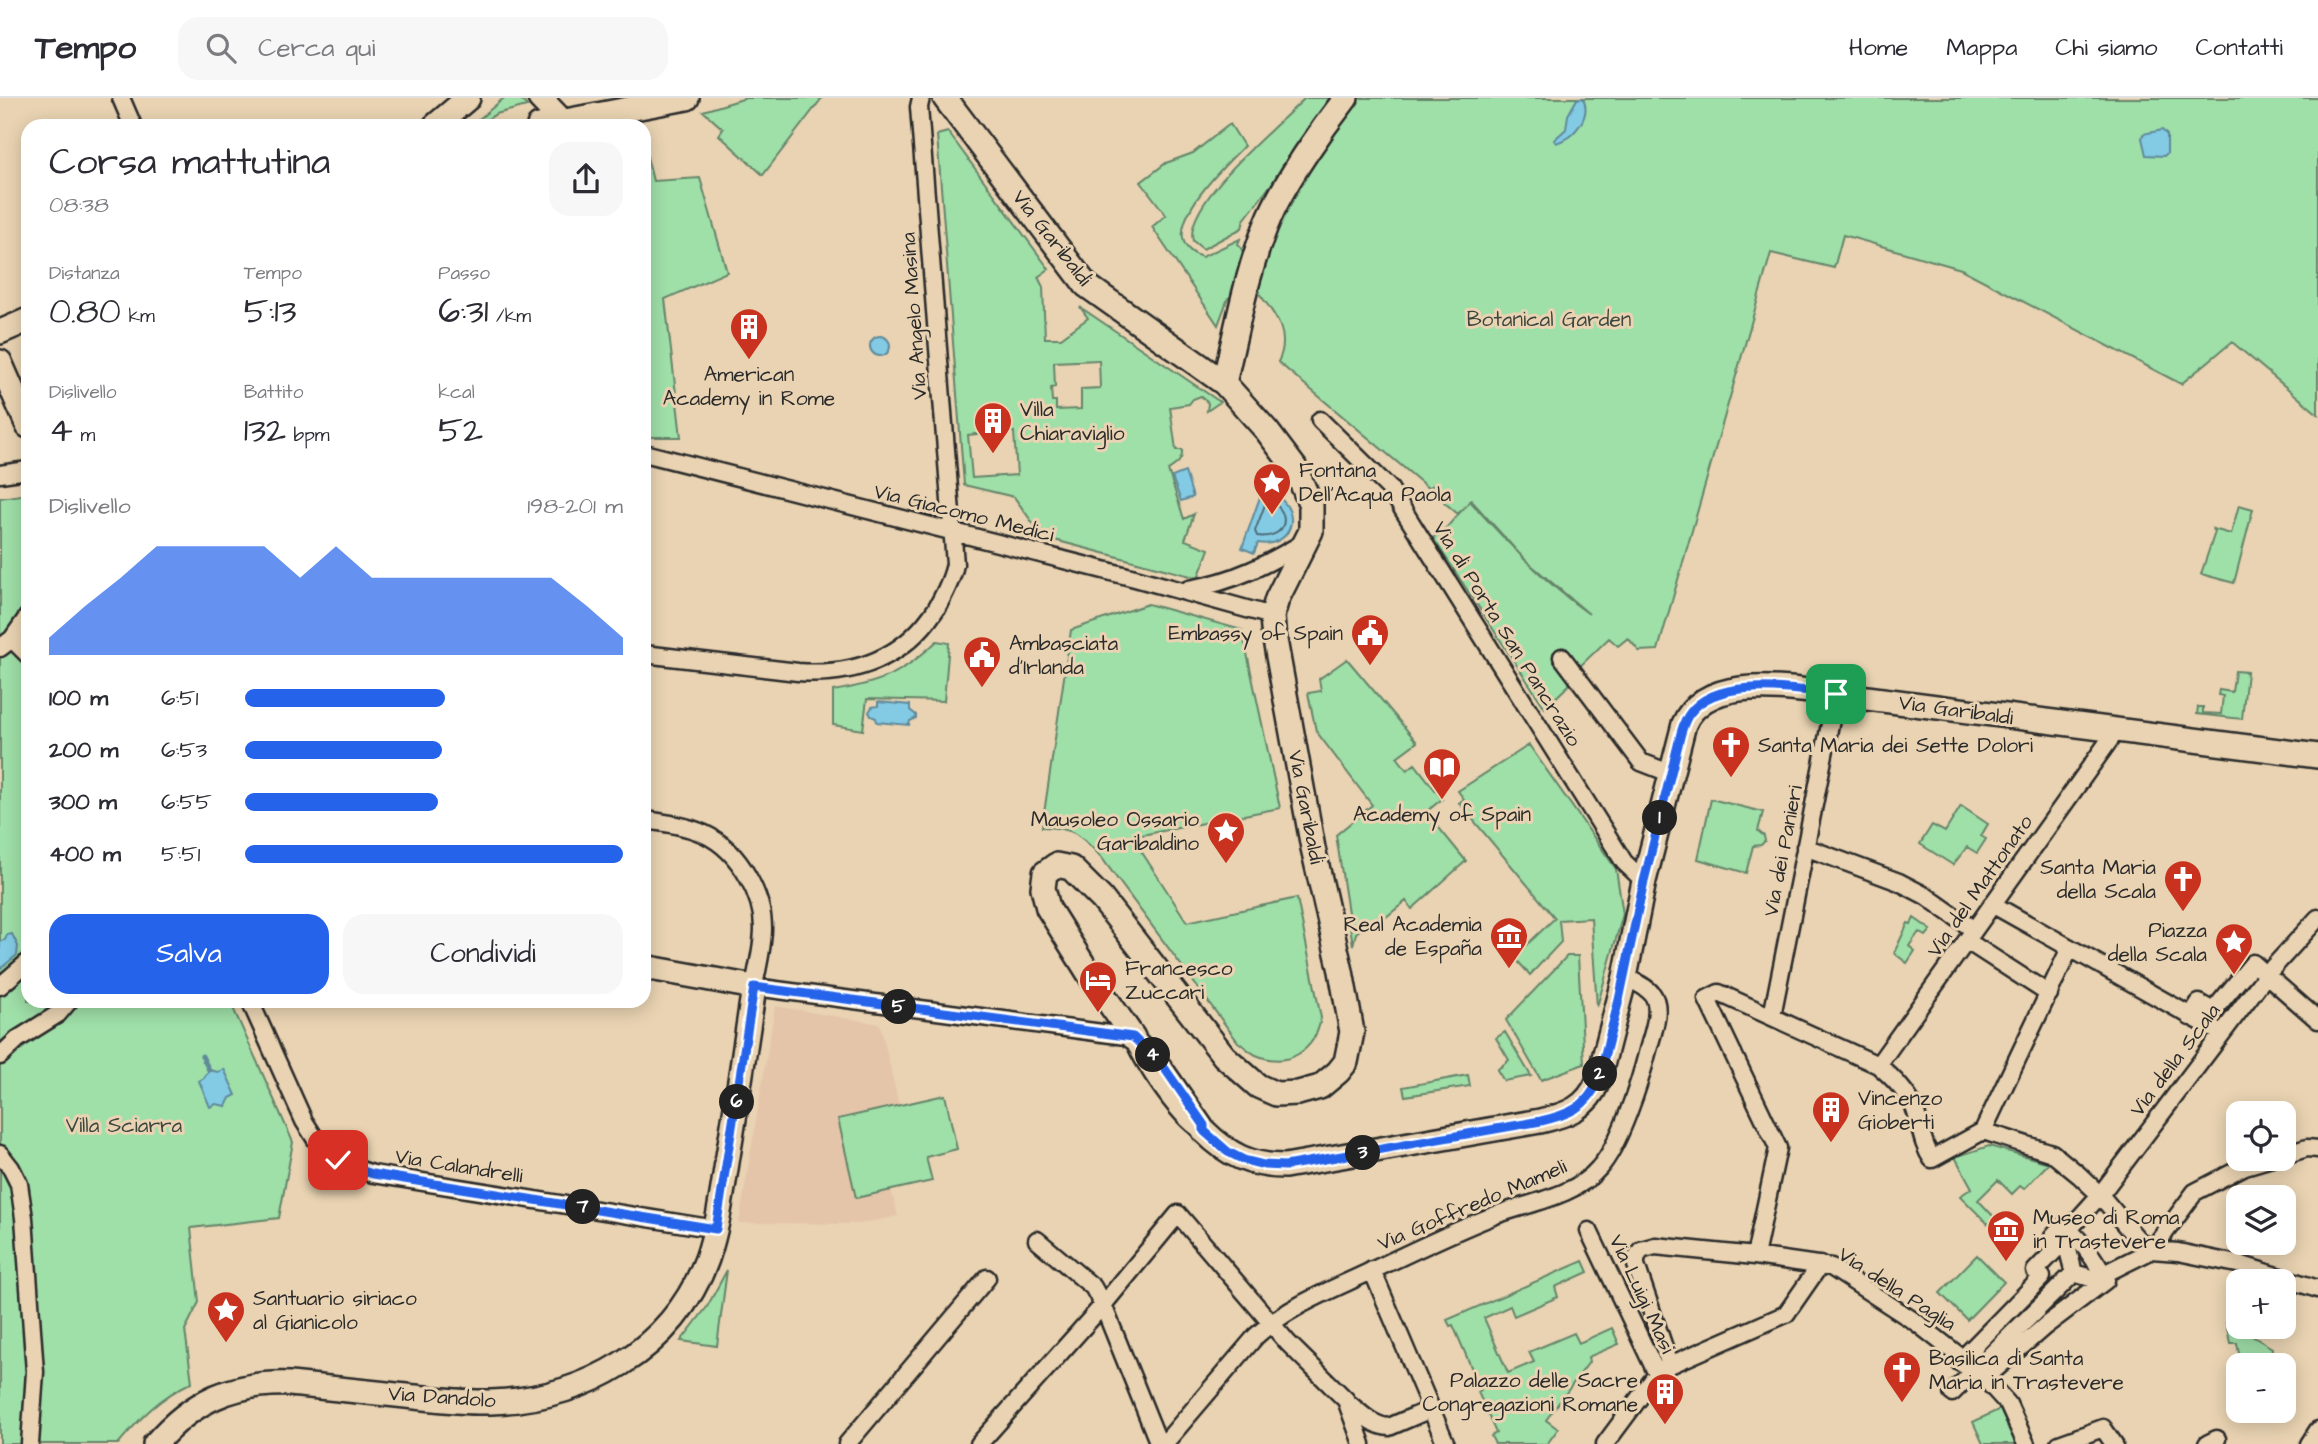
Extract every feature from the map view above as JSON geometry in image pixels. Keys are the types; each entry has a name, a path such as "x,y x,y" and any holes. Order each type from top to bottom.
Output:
{"street":[{"path":"121,98 129,119"},
{"path":"540,98 560,119"},
{"path":"573,119 687,98"},
{"name":"Via Angelo Masina","path":"651,655 807,672 848,669 875,661 898,650 914,637 941,600 950,582 955,564 919,107 921,98"},
{"name":"Via Garibaldi","path":"945,98 1086,285 1224,383 1273,439 1300,476 1312,514 1308,540 1280,591 1272,616 1274,642 1313,848 1348,1007 1352,1038 1346,1062 1326,1083 1298,1093 1276,1094 1253,1083 1224,1056 1087,883 1071,868 1062,865 1052,866 1045,873 1043,882 1048,908 1133,1037 1163,1066 1204,1125 1204,1131 1228,1152 1244,1160 1285,1166 1541,1121 1572,1112 1583,1105 1595,1087 1625,977 1644,881 1681,733 1689,714 1705,700 1726,692 1753,687 1836,694 2318,757"},
{"path":"1224,383 1243,302 1270,215 1346,98"},
{"path":"442,119 459,101"},
{"path":"0,332 21,323"},
{"path":"0,362 21,410"},
{"name":"Via di Porta San Pancrazio","path":"1320,421 1390,489 1625,862 1644,881"},
{"name":"Via Giacomo Medici","path":"651,455 1183,590 1272,616"},
{"path":"0,474 21,471"},
{"path":"1183,590 1239,577 1308,540"},
{"path":"6,644 21,626"},
{"path":"1562,657 1641,762 1672,774"},
{"name":"Via dei Panieri","path":"1772,1016 1836,694"},
{"name":"Via del Mattonato","path":"1878,1065 2116,731"},
{"path":"651,821 677,825 706,834 726,847 746,873 756,892 762,920 762,944 754,987"},
{"path":"1805,847 1899,881 1926,896 1970,935 2049,994"},
{"path":"1992,904 2221,1033"},
{"name":"Via della Scala","path":"1962,1358 2042,1277 2035,1271 2061,1244 2053,1236 2063,1225 2068,1229 2100,1195 2267,974 2318,918"},
{"path":"1755,1256 1778,1148 1707,999 1719,993 1878,1065 1896,1083 1913,1107 1925,1146 1932,1159 1983,1131 2070,948"},
{"path":"2190,1017 2200,1003 2213,1011 2253,963 2318,1020"},
{"path":"0,986 21,968"},
{"path":"651,968 754,987 1133,1037"},
{"name":"Via Goffredo Mameli","path":"1164,1444 1270,1322 1309,1300 1469,1225 1574,1186 1600,1168 1608,1156 1632,1100 1646,1059 1656,1016 1653,994 1625,977"},
{"name":"Via Dandolo","path":"155,1444 182,1417 198,1406 230,1390 253,1385 290,1384 480,1402 534,1398 589,1381 611,1371 638,1353 675,1318 700,1274 716,1229 754,987"},
{"path":"0,1056 18,1039 63,1008"},
{"name":"Via Calandrelli","path":"253,1008 304,1121 324,1149 345,1165 373,1174 716,1229"},
{"path":"1983,1131 2052,1153 2100,1195 2139,1241 2152,1250 2178,1252 2242,1265 2318,1289"},
{"path":"2296,1152 2318,1149"},
{"path":"0,1154 19,1184 24,1218 35,1372 30,1444"},
{"path":"2074,1273 2094,1279 2152,1250 2195,1192 2235,1171"},
{"path":"979,1444 1103,1305 1178,1214 1288,1343 1346,1400 1375,1424 1389,1427 1431,1409"},
{"path":"1976,1369 1991,1373 2045,1326 2106,1280 2068,1229 2064,1235 2074,1273"},
{"name":"Via Luigi Masi","path":"1589,1231 1663,1370"},
{"path":"1037,1240 1093,1287 1103,1305 1158,1444"},
{"name":"Via della Paglia","path":"1663,1370 1636,1265 1636,1258 1641,1250 1656,1246 1831,1267 1917,1323 1976,1369 2008,1404 2026,1444"},
{"path":"1605,1444 1663,1370 1786,1314 1820,1265"},
{"path":"1372,1270 1446,1444"},
{"path":"1952,1393 2074,1273"},
{"path":"847,1444 987,1278"},
{"path":"1346,1400 1362,1444"},
{"path":"2059,1444 2103,1428 2114,1444"},
{"path":"2309,1444 2318,1430"}],"shaded area":[{"path":"775,1006 880,1024 899,1105 945,1095 957,1149 926,1157 932,1181 891,1190 898,1216 860,1224 739,1223"}],"green space":[{"path":"504,98 520,98 527,106 496,114 488,119 479,119"},
{"path":"746,98 822,98 763,175 719,135 723,129 703,111"},
{"name":"Botanical Garden","path":"1305,98 2318,98 2318,414 2232,342 2181,384 1961,269 1843,235 1834,268 1771,253 1658,650 1639,651 1628,638 1618,646 1609,638 1570,676 1569,685 1545,708 1433,538 1447,527 1469,503 1458,514 1445,503 1433,485 1428,488 1278,362 1282,351 1282,331 1274,314 1255,288 1275,218 1270,186 1244,220 1242,228 1203,249 1193,241 1194,225 1202,207 1217,186 1255,145","holes":["1471,500 1518,552 1498,532","1528,563 1589,614 1557,589"]},
{"path":"1230,124 1244,146 1195,202 1186,219 1183,234 1187,248 1202,257 1240,239 1238,244 1245,262 1243,282 1239,295 1228,298 1218,325 1152,227 1166,215 1141,182 1166,163 1193,153"},
{"path":"948,132 1049,269 1038,277 1043,287 1045,338 1061,338 1088,318 1080,307 1220,402 1207,411 1208,403 1201,396 1189,404 1170,407 1176,450 1182,450 1182,454 1178,462 1168,470 1184,519 1194,514 1185,540 1209,549 1198,578 1043,537 1014,497 964,485 937,135","holes":["1099,360 1100,388 1081,389 1081,409 1056,410 1051,388 1055,387 1054,362","1009,427 1009,432 1014,432 1017,475 972,478 968,435 985,433 985,428"]},
{"path":"651,173 653,181 700,178 727,272 665,299 681,437 651,437"},
{"name":"Villa Sciarra","path":"21,495 21,1008 233,1008 293,1142 279,1218 191,1228 199,1302 185,1330 192,1382 152,1408 118,1444 0,1444 0,498"},
{"path":"2239,505 2253,509 2234,583 2201,574 2215,532 2213,529 2231,534"},
{"path":"1148,604 1242,630 1280,808 1132,837 1187,922 1297,898 1321,1018 1313,1039 1299,1054 1289,1058 1268,1059 1256,1055 1238,1042 1101,857 1075,834 1042,827 1071,630"},
{"path":"937,641 949,643 944,701 867,699 863,730 833,725 833,691 890,675 913,662"},
{"path":"1347,659 1417,742 1397,757 1407,770 1415,764 1442,799 1426,812 1466,861 1412,909 1406,901 1375,926 1365,926 1356,933 1353,945 1336,835 1372,805 1316,731 1308,693 1321,691 1319,679"},
{"path":"2235,671 2247,672 2242,719 2197,714 2198,707 2203,707 2203,713 2221,714 2223,696 2218,695 2219,690 2232,692"},
{"path":"1529,745 1616,869 1623,914 1597,1007 1591,918 1559,920 1561,942 1530,975 1514,957 1555,918 1459,803 1464,799 1458,791"},
{"path":"1711,799 1763,812 1758,831 1765,841 1761,845 1753,846 1746,873 1698,859"},
{"path":"1961,806 1988,824 1981,836 1986,839 1977,853 1967,847 1953,865 1920,844 1932,825 1945,832"},
{"path":"1914,918 1931,930 1926,936 1919,932 1909,946 1915,951 1907,963 1894,953 1908,923 1911,924"},
{"path":"1567,956 1578,956 1584,1064 1541,1080 1506,1020"},
{"path":"1505,1032 1531,1076 1504,1081 1497,1070 1509,1060 1496,1038"},
{"path":"1468,1075 1470,1086 1405,1096 1403,1087"},
{"path":"945,1095 957,1149 926,1157 932,1181 856,1198 838,1119"},
{"path":"1989,1146 2049,1163 2024,1189 2020,1186 2012,1194 1998,1180 1978,1200 1995,1218 1988,1224 1960,1196 1972,1188 1955,1157"},
{"path":"1977,1255 2004,1282 1967,1320 1940,1293"},
{"path":"1583,1261 1588,1272 1555,1287 1558,1297 1514,1316 1510,1306 1484,1318 1508,1373 1534,1362 1529,1352 1574,1333 1579,1343 1612,1328 1619,1344 1588,1357 1589,1362 1546,1420 1558,1429 1547,1444 1495,1444 1491,1436 1496,1433 1478,1392 1481,1390 1453,1325 1450,1326 1447,1320"},
{"path":"727,1270 717,1346 681,1341 707,1307"},
{"path":"2229,1339 2257,1339 2272,1348 2271,1353 2239,1353 2237,1343 2230,1343"},
{"path":"2000,1409 2016,1444 1983,1444 1973,1422"}],"water":[{"path":"1583,98 1585,112 1580,125 1569,136 1556,143 1554,140 1566,129 1568,115 1577,99"},
{"path":"2162,130 2167,135 2167,153 2164,156 2146,155 2143,134"},
{"path":"880,336 887,339 890,346 887,353 880,356 873,353 870,346 873,339"},
{"path":"1185,472 1193,497 1181,501 1172,477"},
{"name":"Fontana Dell'Acqua Paola","path":"1266,480 1278,484 1275,495 1284,502 1289,511 1290,528 1279,540 1258,543 1254,553 1242,548"},
{"path":"878,702 910,705 916,718 910,721 909,725 877,722 869,712 872,707 878,706"},
{"path":"12,934 18,946 17,955 0,969 0,941"},
{"path":"224,1069 236,1095 230,1098 226,1106 216,1104 210,1107 199,1081 209,1070 218,1072"}],"waterway":[{"path":"202,1056 209,1070"}],"place":[{"name":"American Academy in Rome","path":"749,361"},
{"name":"Villa Chiaraviglio","path":"993,455"},
{"name":"Fontana Dell'Acqua Paola","path":"1272,516"},
{"name":"Embassy of Spain","path":"1370,667"},
{"name":"Ambasciata d'Irlanda","path":"982,689"},
{"name":"Santa Maria dei Sette Dolori","path":"1731,779"},
{"name":"Academy of Spain","path":"1442,801"},
{"name":"Mausoleo Ossario Garibaldino","path":"1226,865"},
{"name":"Santa Maria della Scala","path":"2183,913"},
{"name":"Real Academia de España","path":"1509,970"},
{"name":"Piazza della Scala","path":"2234,976"},
{"name":"Francesco Zuccari","path":"1098,1014"},
{"name":"Vincenzo Gioberti","path":"1831,1144"},
{"name":"Museo di Roma in Trastevere","path":"2006,1263"},
{"name":"Santuario siriaco al Gianicolo","path":"226,1344"},
{"name":"Basilica di Santa Maria in Trastevere","path":"1902,1404"},
{"name":"Palazzo delle Sacre Congregazioni Romane","path":"1665,1426"}],"route":[{"path":"338,1160 373,1174 716,1229 754,987 1133,1037 1163,1066 1204,1125 1204,1131 1228,1152 1254,1163 1296,1165 1564,1115 1583,1105 1598,1081 1625,977 1644,881 1681,733 1689,714 1705,700 1739,689 1765,687 1836,694"}]}
